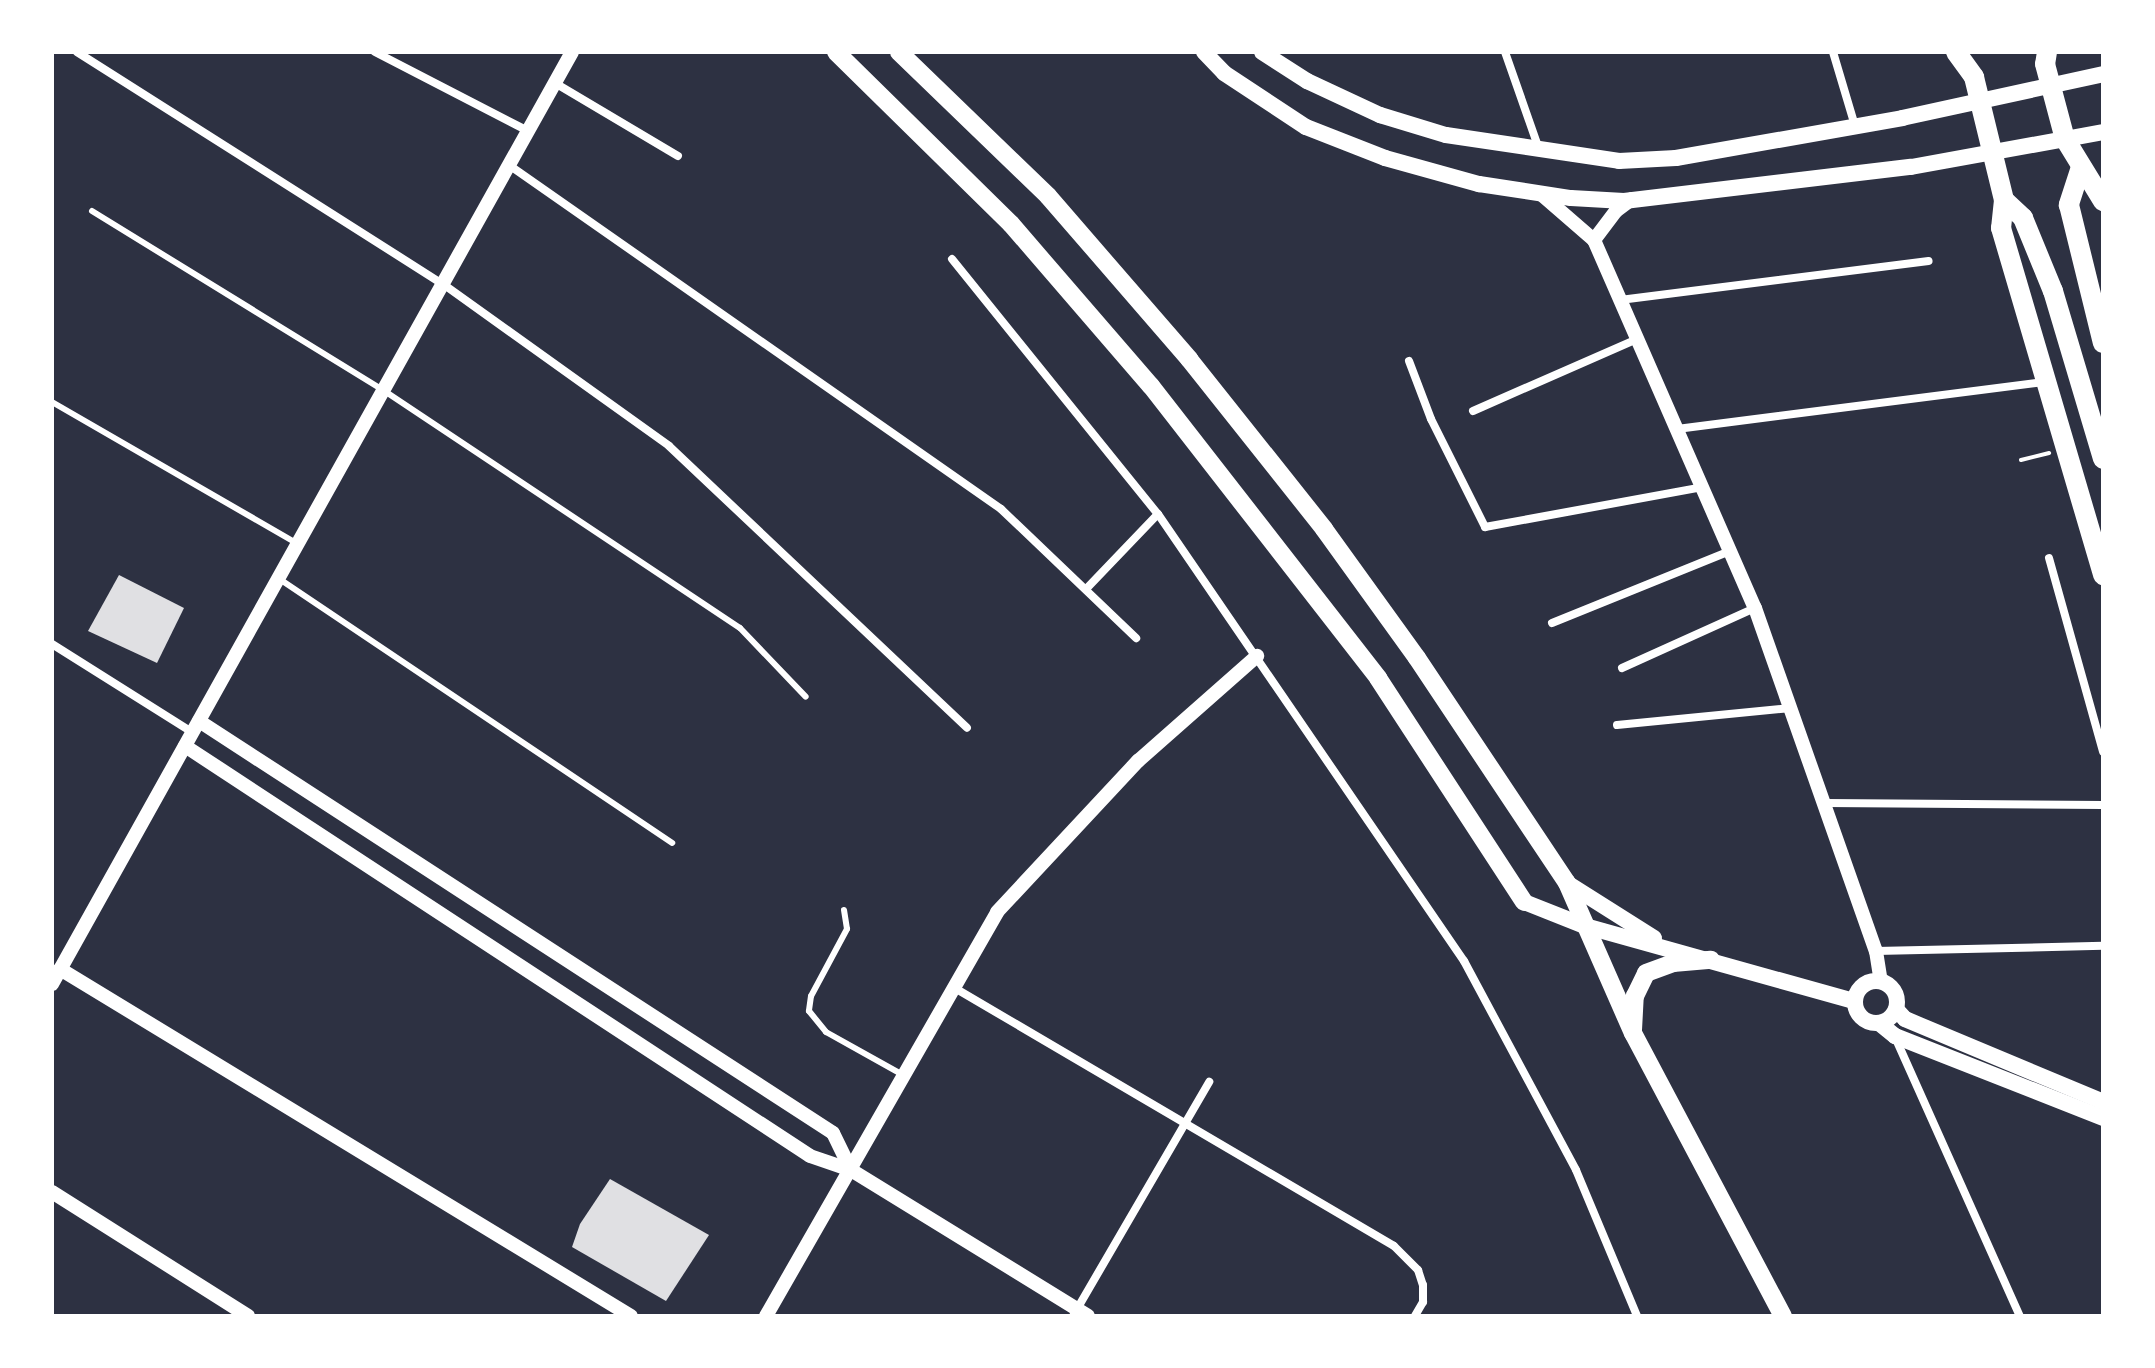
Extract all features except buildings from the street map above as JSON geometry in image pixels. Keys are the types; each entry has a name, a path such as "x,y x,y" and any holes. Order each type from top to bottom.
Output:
{"highway":[{"path":"1956,52 1974,77"},
{"path":"1977,52 1974,77 2004,200 2001,228 2103,575"},
{"path":"2043,56 2065,139 2103,197"},
{"path":"2081,167 2069,205 2103,343"},
{"path":"2004,200 2023,218 2053,291 2103,459"}],"main road":[{"path":"836,52 1011,224 1151,386 1378,678 1524,902 1585,926 1673,948 1854,1001"},
{"path":"899,52 1048,196 1189,359 1333,542 1567,883 1633,1033 1782,1314"},
{"path":"1204,52 1224,73 1306,127 1385,158 1479,184 1542,195 1632,199 1992,153 2103,132"},
{"path":"1262,52 1307,81 1380,115 1446,135 1540,153 1619,161 1676,158 1855,126 1979,103 2103,74"},
{"path":"1567,883 1673,948"},
{"path":"1633,1033 1635,996 1646,973 1673,963 1711,960"},
{"path":"1854,1001 1863,985 1881,981 1893,989 1896,1009 1905,1019 2103,1102"},
{"path":"1854,1001 1861,1018 1879,1023 1895,1036 2103,1118"},
{"path":"1879,1023 1896,1009"}],"street":[{"path":"77,52 443,284 669,446 967,728"},
{"path":"375,52 528,131"},
{"path":"52,984 572,52"},
{"path":"1505,52 1540,153"},
{"path":"1833,52 1855,126"},
{"path":"555,83 678,156"},
{"path":"509,165 1001,509 1088,587 1136,638"},
{"path":"1542,195 1594,240 1755,608 1876,951 1881,981"},
{"path":"1594,240 1616,211 1632,199"},
{"path":"952,259 1158,514 1464,961 1576,1170 1637,1316"},
{"path":"1620,300 1929,261"},
{"path":"1473,411 1637,339"},
{"path":"1409,361 1431,419 1485,527 1702,487"},
{"path":"1677,429 2047,382"},
{"path":"1088,587 1158,514"},
{"path":"1552,623 1730,551"},
{"path":"2049,558 2103,752"},
{"path":"1622,668 1755,608"},
{"path":"52,644 196,727 833,1133 851,1170"},
{"path":"766,1316 997,912 1057,842 1138,761 1257,656"},
{"path":"1617,725 1791,708"},
{"path":"185,746 810,1156 851,1170 1080,1314 1209,1082"},
{"path":"1825,803 2103,805"},
{"path":"1876,951 2103,946"},
{"path":"60,969 631,1316"},
{"path":"953,987 1394,1246 1418,1270 1423,1285 1415,1316"},
{"path":"1895,1036 2020,1316"},
{"path":"52,1192 248,1316"}],"lane":[{"path":"92,211 383,390 740,628 806,697"},
{"path":"52,402 298,544"},
{"path":"278,578 672,843"},
{"path":"844,910 847,929 811,996 809,1011 826,1032 903,1075"}],"path":[{"path":"2021,460 2066,449"}]}
